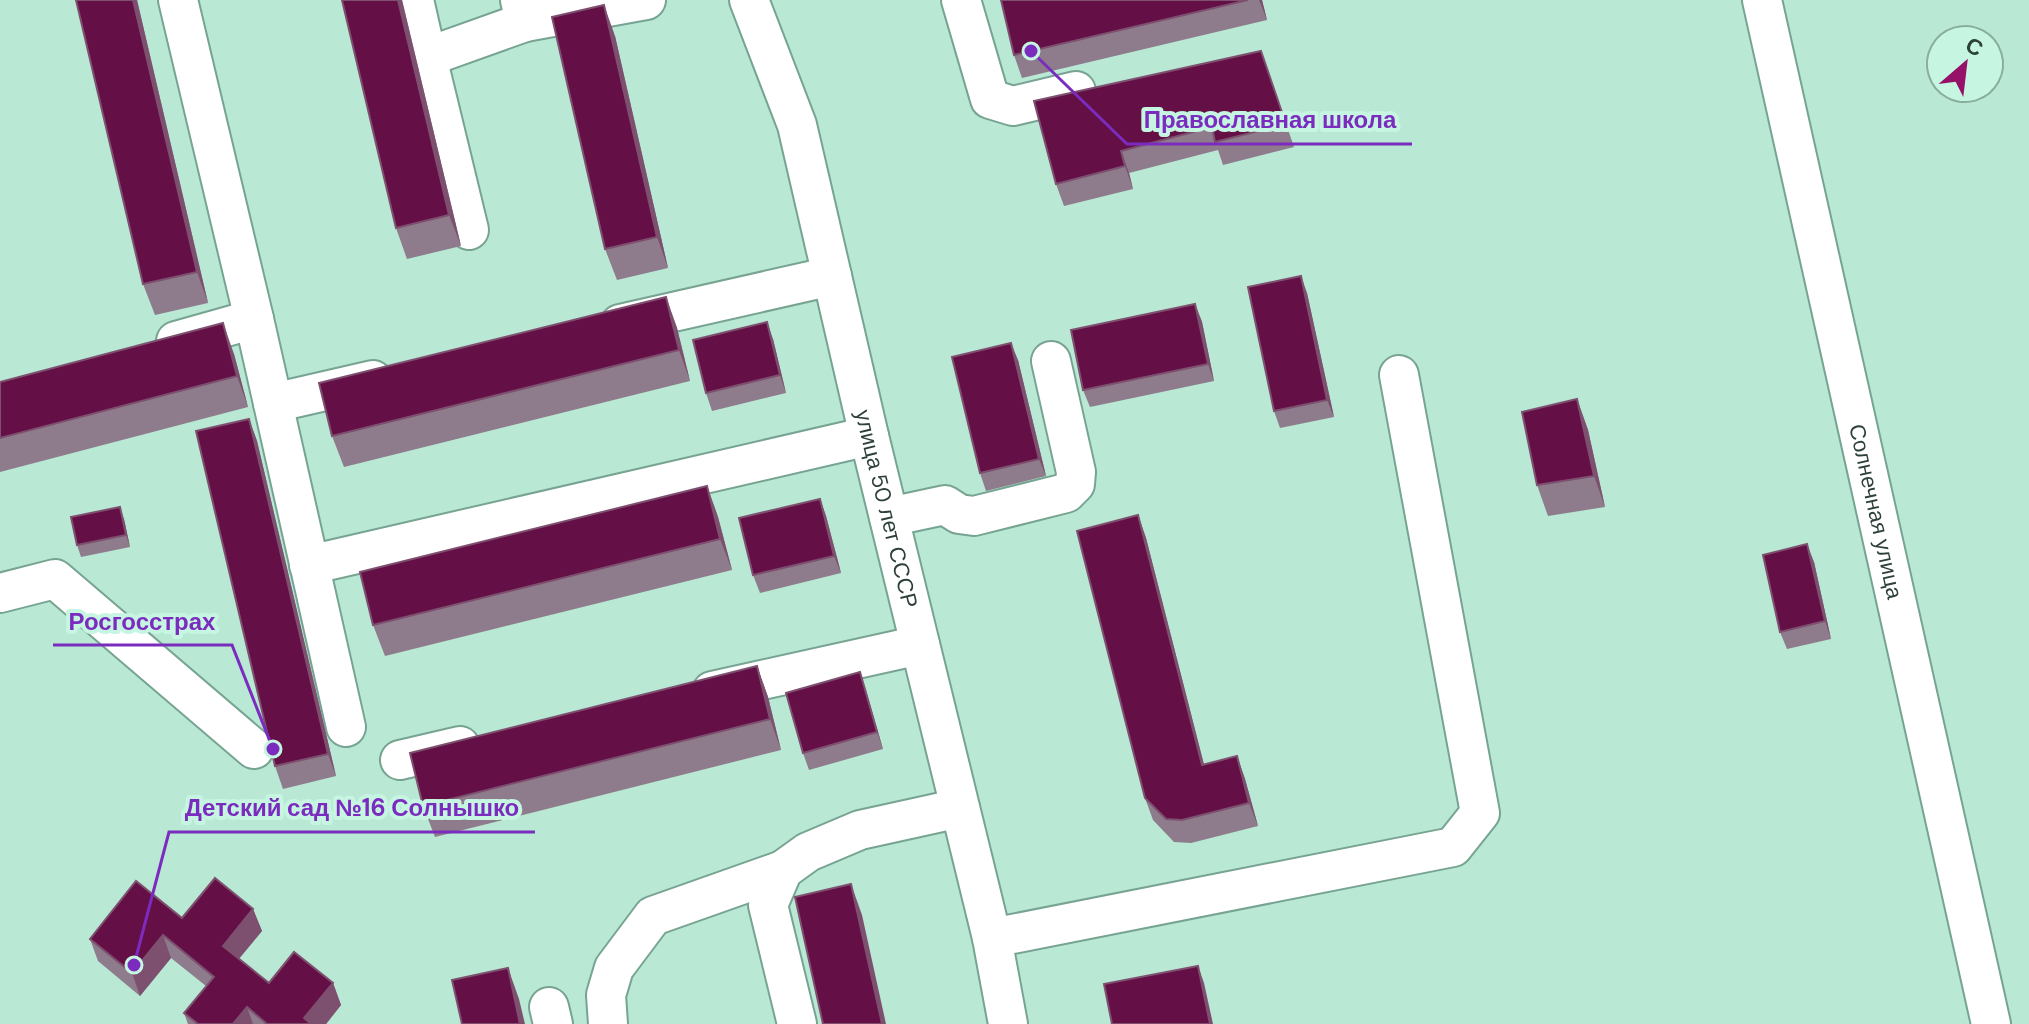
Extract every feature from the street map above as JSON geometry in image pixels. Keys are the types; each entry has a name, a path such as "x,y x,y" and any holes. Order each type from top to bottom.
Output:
{"street":[{"path":"178,0 346,727"},
{"path":"414,0 469,230"},
{"path":"427,57 522,11 646,0"},
{"name":"улица 50 лет СССР","path":"749,0 797,125 869,436 992,938 1008,1024"},
{"path":"961,0 990,99 1013,106 1076,91"},
{"name":"Солнечная улица","path":"1762,0 1991,1024"},
{"path":"583,332 832,276"},
{"path":"150,348 254,319"},
{"path":"889,517 945,505 959,514 974,516 1066,493 1075,484 1076,472 1051,361"},
{"path":"273,403 413,371"},
{"path":"992,938 1453,847 1480,813 1399,375"},
{"path":"309,565 869,436"},
{"path":"0,593 55,579 254,749"},
{"path":"675,699 920,645"},
{"path":"400,760 492,739"},
{"path":"608,1024 606,995 614,968 653,916 783,870 808,852 860,830 960,808"},
{"path":"783,870 768,905 797,1024"}],"building":[{"path":"76,0 133,0 197,272 143,284"},
{"path":"342,0 398,0 449,215 396,228"},
{"path":"1001,0 1248,0 1014,55"},
{"path":"604,5 657,237 605,249 552,17"},
{"path":"1261,51 1286,124 1215,142 1212,127 1121,151 1125,166 1056,184 1034,101"},
{"path":"1301,276 1327,400 1274,411 1248,287"},
{"path":"666,297 679,350 332,436 319,383"},
{"path":"1195,304 1208,364 1083,390 1071,330"},
{"path":"767,322 780,375 706,393 693,340"},
{"path":"223,323 237,376 0,438 0,382"},
{"path":"1011,343 1039,459 980,473 952,357"},
{"path":"1577,399 1594,476 1537,485 1522,412"},
{"path":"249,419 328,754 275,766 196,431"},
{"path":"707,486 720,539 373,625 360,572"},
{"path":"820,499 834,556 753,575 739,518"},
{"path":"120,507 126,535 77,545 71,517"},
{"path":"1138,515 1202,765 1237,756 1249,803 1182,820 1166,819 1145,798 1077,531"},
{"path":"1807,544 1825,621 1780,632 1763,555"},
{"path":"757,666 770,719 423,806 410,753"},
{"path":"860,672 877,732 803,753 786,693"},
{"path":"215,878 253,909 223,946 269,983 294,952 333,983 304,1018 311,1024 267,1024 247,1007 233,1024 198,1024 184,1013 214,977 163,935 132,973 90,939 136,881 182,918"},
{"path":"851,884 882,1024 823,1024 795,897"},
{"path":"1198,966 1210,1024 1112,1024 1104,984"},
{"path":"508,968 520,1024 462,1024 452,980"}],"place":[{"name":"Православная школа","path":"1031,51"},
{"name":"Росгосстрах","path":"273,749"},
{"name":"Детский сад №16 Солнышко","path":"134,965"}]}
